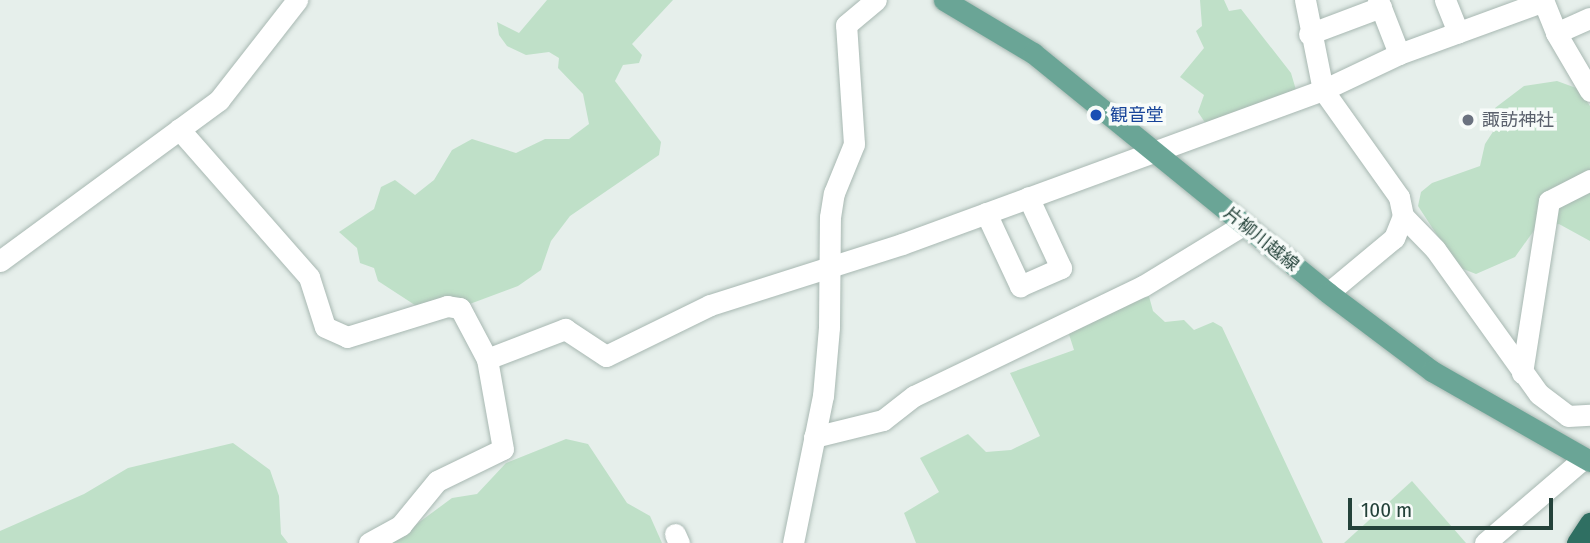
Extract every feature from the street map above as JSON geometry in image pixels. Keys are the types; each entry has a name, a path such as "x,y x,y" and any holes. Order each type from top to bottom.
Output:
{"highway":[{"path":"1577,543 1590,523"}],"main road":[{"name":"片柳川越線","path":"944,0 1033,53 1328,293 1432,371 1587,460"}],"street":[{"path":"0,261 225,94 297,0"},
{"path":"793,543 814,437 829,327 829,267 834,193 855,144 846,25 876,0"},
{"path":"1305,0 1309,34 1323,90 1399,197 1403,216 1435,249 1522,373 1556,411 1568,416 1590,415"},
{"path":"1445,0 1458,32"},
{"path":"487,359 565,329 606,356 710,305 986,213 1149,150 1323,90 1399,54 1543,0 1556,33 1590,91"},
{"path":"1309,34 1380,4 1399,54"},
{"path":"1556,33 1590,18"},
{"path":"179,129 309,276 325,327 347,337 447,306 460,308 487,359 503,449 436,481 401,525 369,543"},
{"path":"1522,373 1549,201 1590,180"},
{"path":"986,213 1020,286 1061,268 1028,197"},
{"path":"1328,293 1394,238 1403,216"},
{"path":"814,437 883,420 914,396 1143,286 1243,225"},
{"path":"1485,543 1587,460"}],"green space":[{"path":"547,0 673,0 632,44 642,55 639,63 623,65 615,81 661,142 659,155 570,216 551,241 541,270 518,286 467,305 421,309 378,281 374,268 360,263 357,248 339,232 374,209 381,187 395,180 415,195 434,180 452,150 472,139 516,153 545,139 569,139 589,124 583,94 558,68 559,58 549,52 526,55 507,46 499,35 497,22 519,33"},
{"path":"1200,0 1224,0 1229,11 1241,9 1291,73 1296,90 1208,127 1198,112 1204,95 1180,77 1204,48 1196,31 1202,26"},
{"path":"1557,81 1579,89 1590,106 1590,241 1559,224 1535,229 1515,257 1476,274 1458,267 1418,206 1421,192 1432,183 1480,166 1485,144 1496,127 1495,108 1524,86"},
{"path":"1147,289 1153,311 1165,322 1184,320 1194,330 1213,322 1222,327 1323,543 916,543 904,513 939,492 920,458 968,434 986,452 1011,450 1040,436 1010,373 1074,350 1067,328"},
{"path":"566,439 588,444 627,503 650,516 662,543 391,543 452,498 477,494 506,463"},
{"path":"233,443 270,470 279,496 281,534 288,543 0,543 0,531 84,494 128,468"},
{"path":"1412,481 1466,543 1344,543"}],"place":[{"name":"観音堂","path":"1096,115"},
{"name":"諏訪神社","path":"1468,120"}]}
